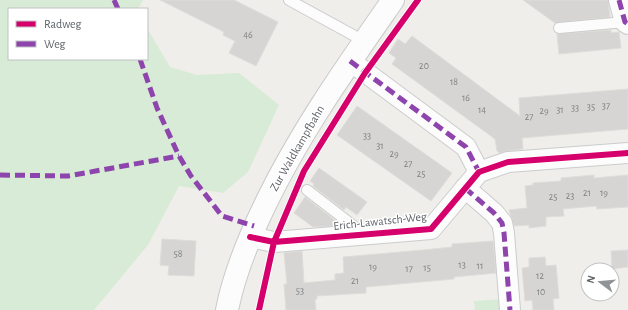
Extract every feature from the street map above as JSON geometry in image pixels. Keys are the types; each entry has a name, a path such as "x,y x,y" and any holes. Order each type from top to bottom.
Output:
{"main road":[{"name":"Zur Waldkampfbahn","path":"227,310 238,269 250,237 274,186 325,99 393,0"}],"street":[{"path":"619,0 627,24"},
{"path":"350,61 466,147 479,172 508,162 628,153"},
{"name":"Erich-Lawatsch-Weg","path":"250,237 274,242 431,229 479,172"},
{"path":"466,188 494,213 502,223 510,310"}],"lane":[{"path":"289,0 364,41"},
{"path":"559,28 627,24"},
{"path":"307,190 365,235"}],"green space":[{"path":"0,0 143,0 139,8 8,8 8,60 148,60 148,30 170,67 197,75 239,73 279,105 248,172 223,193 179,186 148,245 94,310 0,310"},
{"path":"504,299 504,310 475,310 474,301"}],"building":[{"path":"160,0 234,0 278,22 256,66 229,53 235,41 223,35 224,32"},
{"path":"523,0 608,0 610,17 555,23"},
{"path":"611,30 611,33 619,32 621,48 559,54 557,34"},
{"path":"412,36 520,116 519,98 628,89 628,129 522,138 523,149 499,153 497,151 495,139 392,64 396,58 389,53 398,39 405,44"},
{"path":"357,106 452,173 431,201 337,135"},
{"path":"319,168 367,202 357,215 346,207 344,210 313,186 314,184 310,181"},
{"path":"594,175 594,178 628,175 628,207 597,209 596,206 563,209 564,216 546,217 546,226 529,228 529,225 514,226 509,210 527,208 525,186 533,185 533,183 561,181 561,178"},
{"path":"305,197 336,221 333,226 313,227 294,213"},
{"path":"162,239 196,241 194,276 168,275 169,266 160,265"},
{"path":"493,241 496,273 454,277 454,279 366,287 366,293 317,296 317,299 315,300 316,310 286,310 284,284 287,284 284,253 302,251 304,283 335,280 335,274 344,273 343,257 452,247 452,244"},
{"path":"628,250 628,267 620,268 620,262 612,262 611,251"},
{"path":"545,257 546,266 556,265 559,298 553,299 554,310 533,310 532,300 525,301 522,268 529,267 529,258"}],"marked path":[{"path":"114,0 118,8"},
{"path":"619,0 625,22 628,24"},
{"path":"140,60 157,108 179,156 191,176 222,216 254,226"},
{"path":"350,61 466,147 479,172"},
{"path":"0,175 68,176 179,156"},
{"path":"465,188 494,213 502,223 510,310"}],"cycle path":[{"path":"259,310 274,242 304,171 365,73 418,0"},
{"path":"250,237 274,242 431,229 479,172 508,162 628,153"}]}
